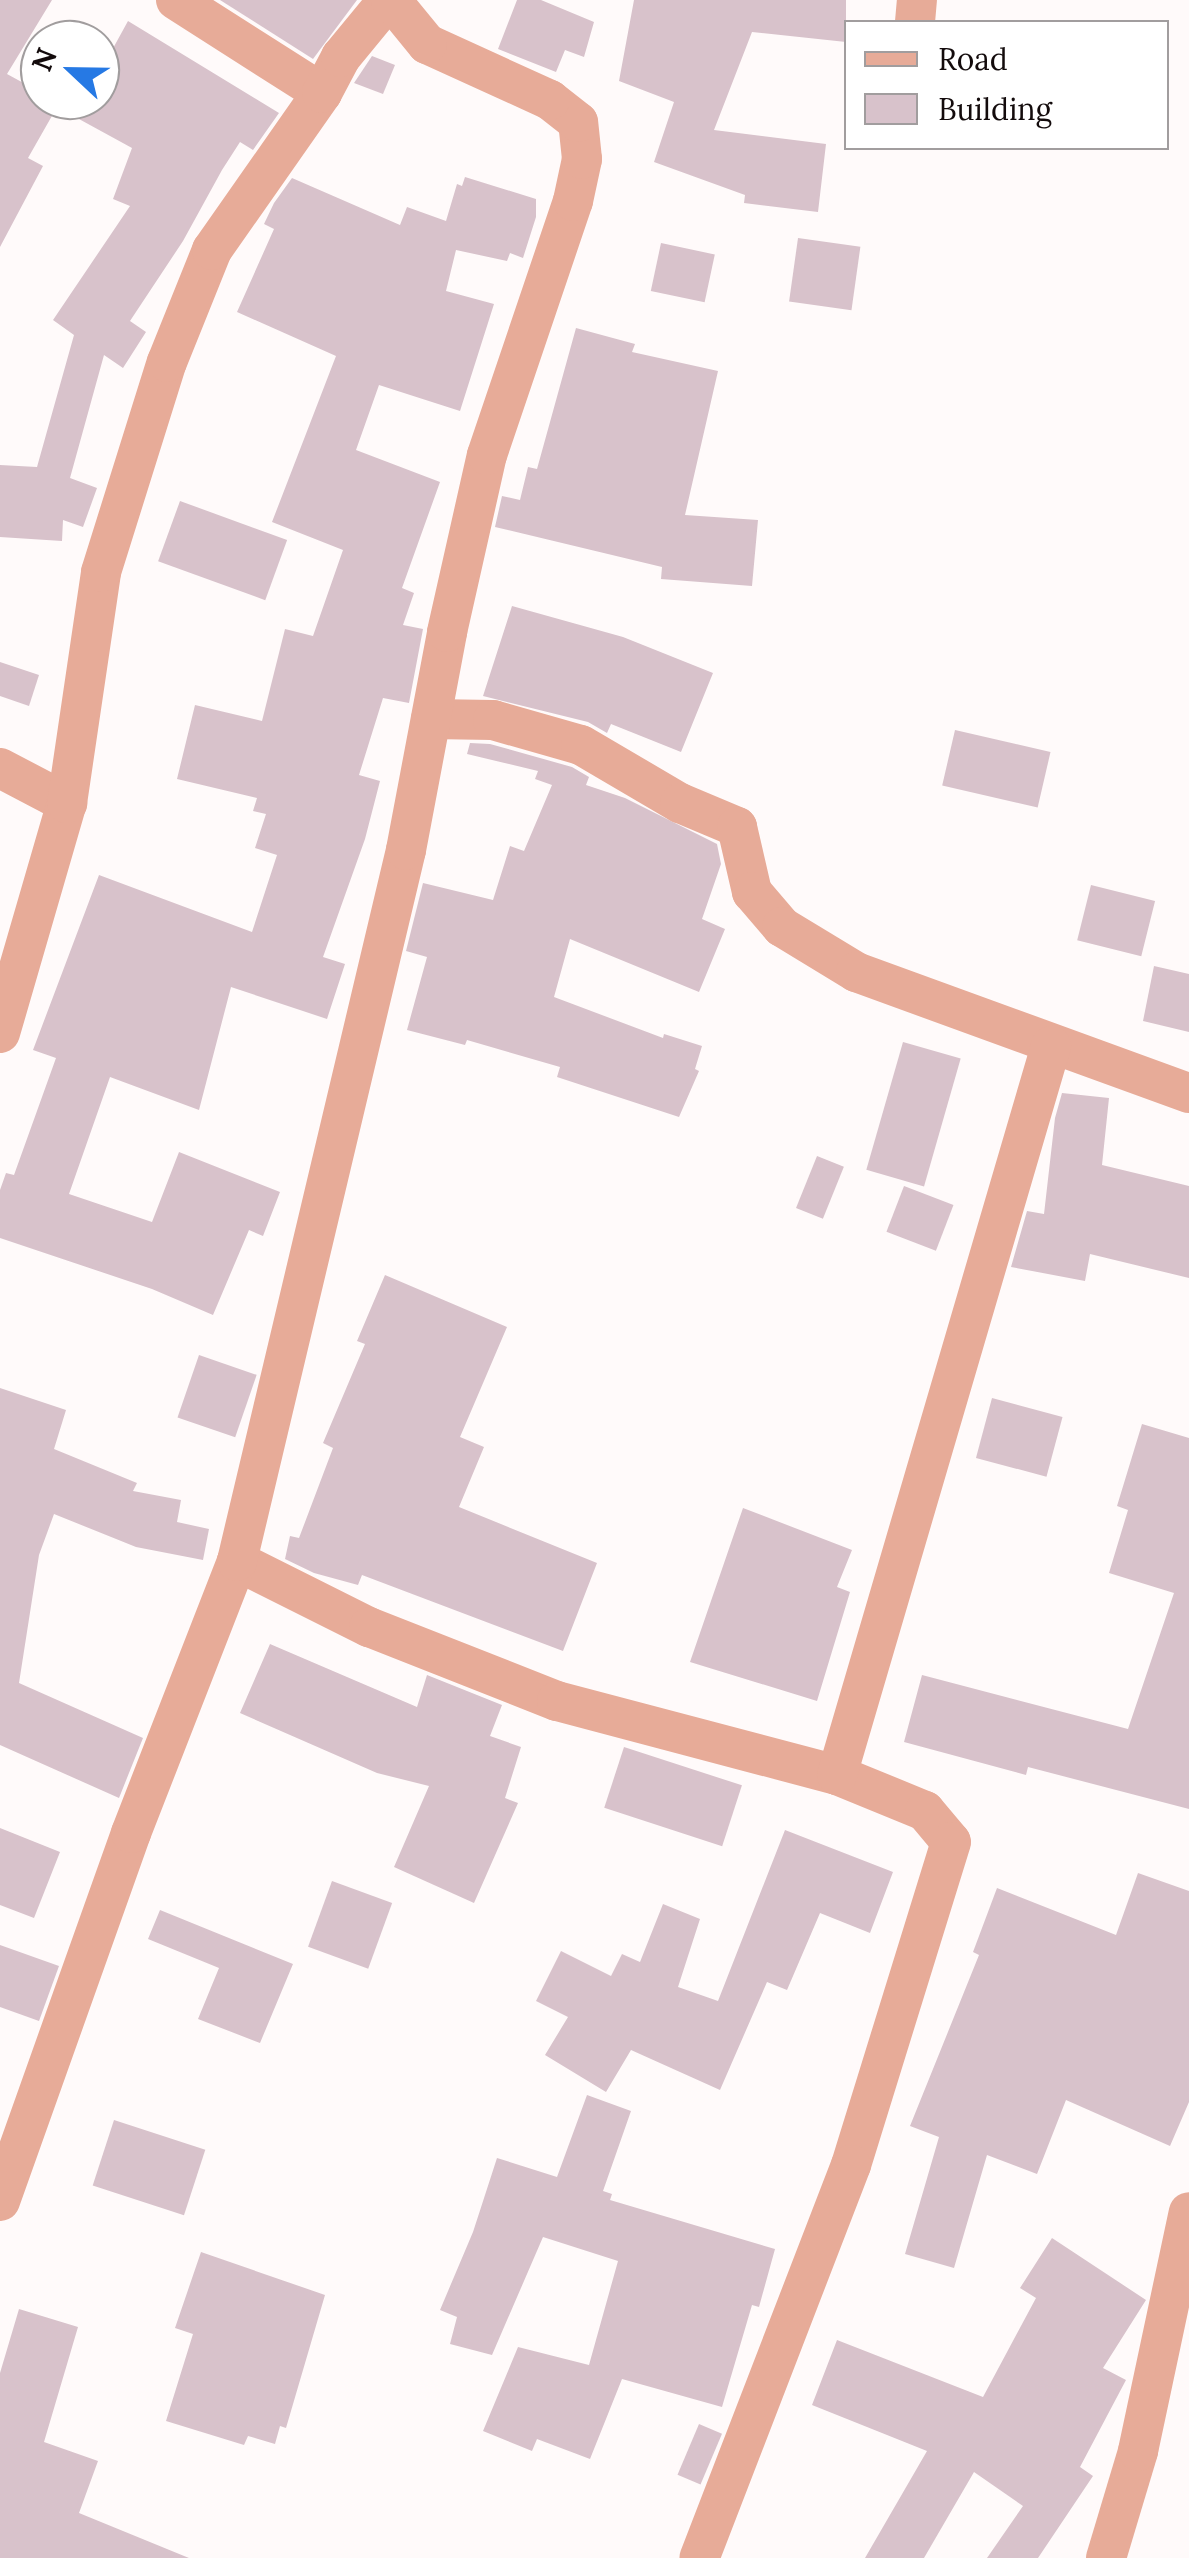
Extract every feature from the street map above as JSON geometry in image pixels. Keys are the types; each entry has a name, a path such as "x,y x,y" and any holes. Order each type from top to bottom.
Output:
{"street":[{"path":"176,0 322,92"},
{"path":"0,1033 67,803 101,572 167,362 212,250 322,92 341,57 389,0 427,44 550,100 578,122 582,159 555,256 487,454 402,869 238,1562 131,1834 0,2201"},
{"path":"431,719 493,720 581,745 680,803 737,827 752,892 782,927 856,972 1050,1046 1189,1093"},
{"path":"0,768 67,803"},
{"path":"837,1775 1050,1046"},
{"path":"238,1562 369,1626 557,1700 837,1775 926,1811 952,1842 850,2165 699,2558"},
{"path":"1106,2558 1138,2451 1189,2212"}],"building":[{"path":"0,0 52,0 40,20 20,20 20,53 7,74 20,81 20,120 50,120 28,158 43,166 0,247"},
{"path":"220,0 357,0 313,59"},
{"path":"517,0 541,0 594,22 584,57 565,50 556,72 498,49"},
{"path":"634,0 846,0 844,42 752,32 714,130 826,144 818,212 744,203 745,195 654,162 674,102 619,81"},
{"path":"128,21 279,113 253,150 240,142 222,170 183,241 130,321 146,332 123,368 104,355 70,478 97,488 83,527 63,520 62,541 0,537 0,465 37,467 74,335 53,320 130,206 113,199 132,148 81,120 120,120 120,36"},
{"path":"372,56 395,65 383,94 354,83"},
{"path":"465,177 536,199 536,217 523,258 510,253 507,261 456,250 446,291 494,304 460,411 379,385 356,450 440,482 402,588 414,593 403,625 423,629 409,703 383,698 359,775 380,781 365,839 323,957 345,964 327,1019 231,987 199,1110 110,1077 69,1194 152,1222 179,1152 280,1192 263,1236 249,1230 213,1315 152,1289 0,1238 0,1190 6,1173 14,1175 56,1058 33,1050 99,875 252,932 277,855 255,848 266,814 253,811 257,798 177,779 195,705 262,721 285,629 313,636 343,550 272,522 336,356 237,312 274,229 264,224 292,178 400,225 407,207 446,221 457,184 462,186"},
{"path":"798,238 860,247 851,310 789,301"},
{"path":"661,243 715,254 705,302 651,291"},
{"path":"576,328 635,344 632,352 718,371 685,515 758,520 752,586 661,579 662,567 495,527 502,496 520,500 528,467 537,469"},
{"path":"180,501 287,540 265,600 158,561"},
{"path":"512,606 623,637 713,673 681,752 611,724 607,733 588,722 483,696"},
{"path":"0,662 39,675 29,706 0,696"},
{"path":"955,730 1050,752 1038,808 942,786"},
{"path":"470,743 490,744 572,767 589,777 586,785 625,798 717,844 721,864 702,919 725,929 699,992 570,939 554,997 663,1038 664,1034 702,1046 695,1069 699,1071 679,1117 557,1077 560,1067 467,1040 465,1045 407,1030 427,957 406,951 423,883 493,900 510,846 524,851 552,785 535,779 538,771 467,754"},
{"path":"1091,885 1155,901 1141,956 1077,940"},
{"path":"1154,966 1189,974 1189,1032 1143,1021"},
{"path":"903,1042 961,1059 924,1186 866,1170"},
{"path":"1062,1093 1109,1098 1102,1165 1189,1186 1189,1278 1090,1254 1085,1281 1011,1267 1027,1211 1044,1214 1055,1118"},
{"path":"817,1156 844,1167 823,1219 796,1208"},
{"path":"904,1186 953,1205 936,1251 886,1232"},
{"path":"385,1275 507,1327 460,1437 484,1447 459,1507 597,1563 563,1651 362,1575 358,1585 314,1573 285,1559 290,1536 299,1538 333,1448 323,1443 365,1344 357,1341"},
{"path":"199,1355 257,1375 235,1437 178,1417"},
{"path":"0,1388 66,1410 54,1449 137,1483 133,1491 181,1500 177,1522 209,1529 203,1560 136,1547 54,1514 39,1555 19,1683 143,1738 119,1798 0,1745"},
{"path":"992,1398 1063,1417 1046,1477 976,1458"},
{"path":"1142,1424 1189,1438 1189,1809 1028,1767 1026,1775 904,1742 922,1675 1128,1729 1174,1593 1109,1573 1128,1510 1117,1506"},
{"path":"743,1508 852,1550 837,1587 850,1592 817,1701 690,1662"},
{"path":"270,1644 417,1707 427,1675 502,1705 490,1736 521,1747 505,1798 518,1803 474,1903 394,1867 429,1786 377,1773 240,1713"},
{"path":"624,1747 742,1785 722,1846 604,1808"},
{"path":"0,1828 60,1852 34,1918 0,1905"},
{"path":"785,1830 893,1872 870,1933 820,1913 787,1990 767,1982 720,2090 631,2050 606,2092 545,2055 568,2017 536,2001 561,1951 611,1976 622,1954 640,1962 663,1904 700,1919 678,1987 718,2001"},
{"path":"1138,1873 1189,1891 1189,2102 1170,2146 1066,2100 1037,2174 987,2155 954,2268 905,2254 939,2137 910,2126 979,1955 973,1952 997,1888 1116,1935"},
{"path":"332,1881 392,1903 368,1969 308,1947"},
{"path":"160,1910 293,1964 260,2043 198,2019 219,1968 148,1939"},
{"path":"0,1945 59,1966 39,2021 0,2007"},
{"path":"587,2095 631,2111 603,2191 612,2194 610,2200 775,2249 759,2307 752,2305 722,2407 622,2379 590,2459 537,2439 532,2451 483,2431 518,2347 589,2365 618,2261 543,2237 492,2355 450,2344 457,2317 440,2310 473,2232 497,2158 557,2177"},
{"path":"114,2120 205,2150 184,2215 93,2186"},
{"path":"1052,2238 1146,2300 1103,2368 1126,2380 1080,2467 1093,2476 1038,2558 987,2558 1023,2506 974,2472 924,2558 865,2558 927,2451 812,2405 837,2340 983,2397 1036,2298 1020,2288"},
{"path":"201,2252 325,2295 286,2428 280,2426 275,2444 248,2436 244,2445 166,2421 193,2334 175,2328"},
{"path":"19,2309 78,2327 44,2442 98,2461 79,2513 189,2558 0,2558 0,2373"},
{"path":"699,2424 722,2434 701,2484 678,2475"}]}
